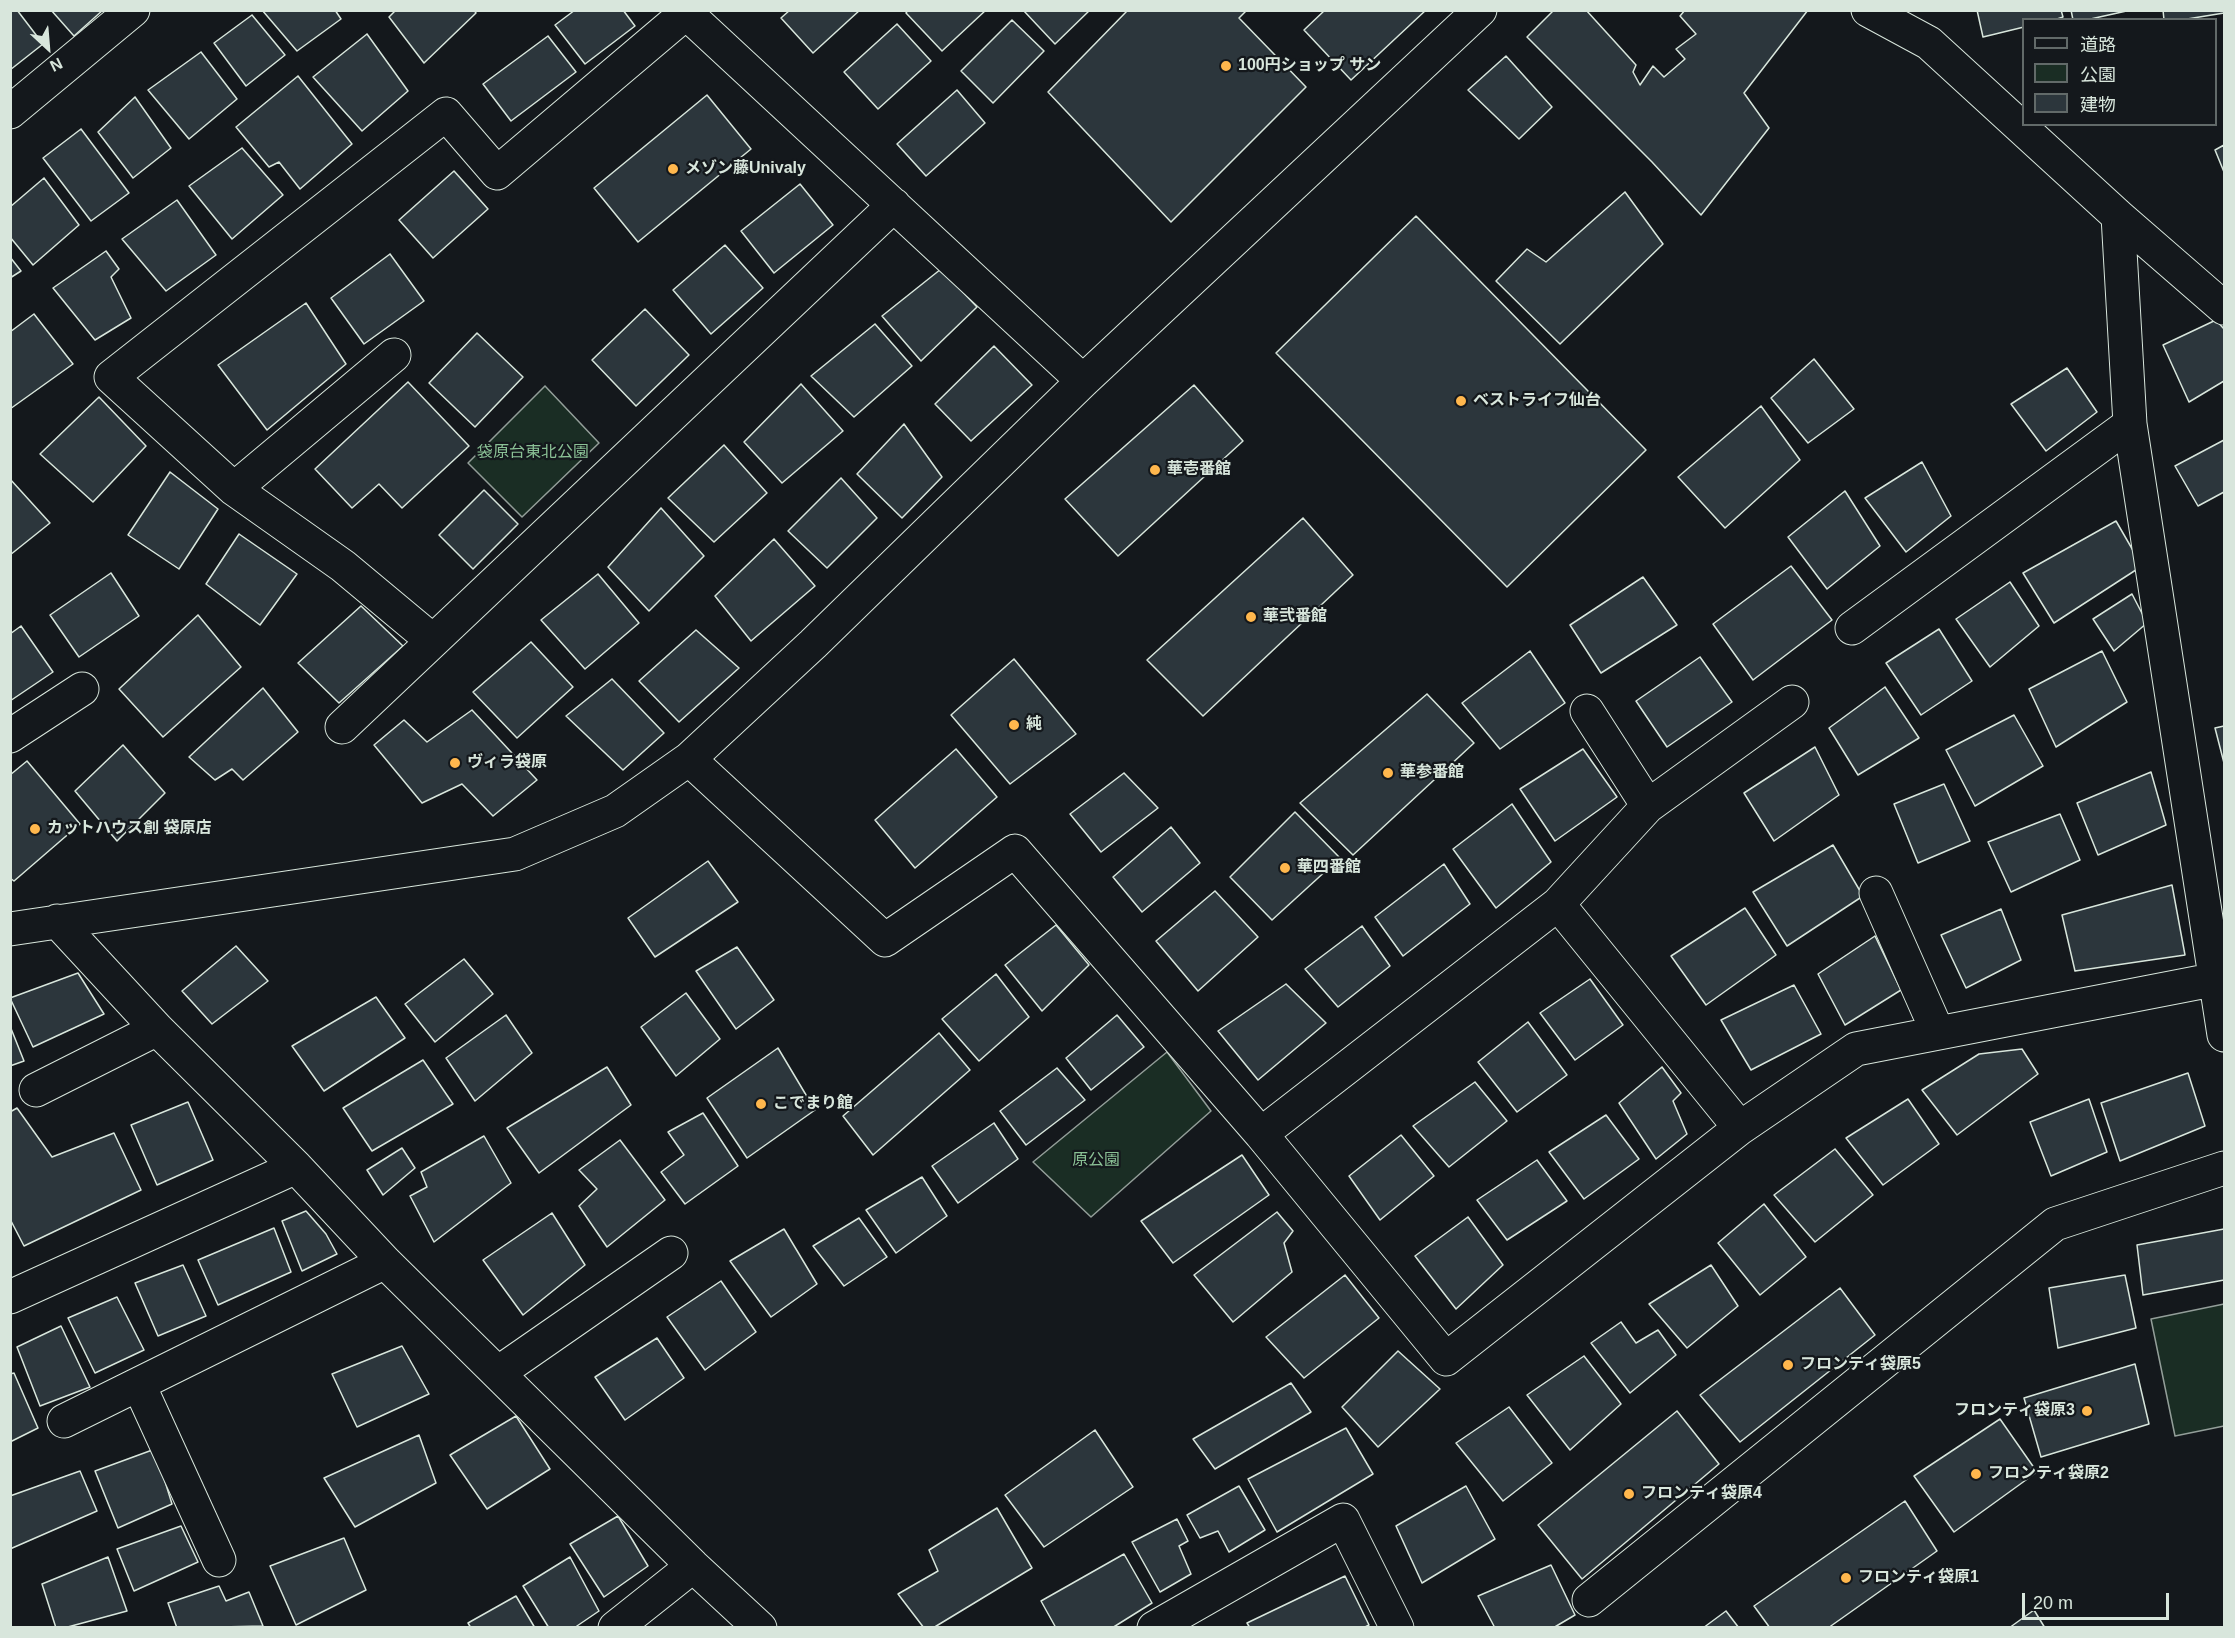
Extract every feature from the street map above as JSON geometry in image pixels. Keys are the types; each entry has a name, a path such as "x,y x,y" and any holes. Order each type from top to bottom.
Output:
{"street":[{"path":"10,112 132,10"},
{"path":"10,929 515,854 615,811 689,759 813,644 1083,381 1480,10"},
{"path":"1868,10 1929,43 2118,216 2224,308"},
{"path":"433,641 343,566 234,489 111,377 446,114 497,173 685,12 1083,381"},
{"path":"342,727 894,205"},
{"path":"2118,216 2130,423 2224,1035"},
{"path":"234,489 394,355"},
{"path":"1852,628 2130,423"},
{"path":"10,736 82,689"},
{"path":"1261,1134 1558,904 1648,806 1792,702"},
{"path":"1587,711 1648,806"},
{"path":"689,759 885,940 1016,851 1261,1134 1446,1359 1740,1128 1856,1048 2217,979"},
{"path":"1876,893 1938,1033"},
{"path":"1558,904 1740,1128"},
{"path":"57,921 157,1029 296,1167 386,1262 693,1566 760,1628"},
{"path":"36,1090 157,1029"},
{"path":"10,1297 296,1167"},
{"path":"1589,1600 2055,1224 2224,1168"},
{"path":"498,1373 671,1253"},
{"path":"64,1421 386,1262"},
{"path":"139,1385 219,1560"},
{"path":"1154,1628 1343,1520 1397,1628"},
{"path":"615,1628 693,1566"}],"green space":[{"name":"袋原台東北公園","path":"545,386 599,443 522,517 468,463"},
{"name":"原公園","path":"1167,1052 1211,1111 1091,1217 1033,1162"},
{"path":"2224,1304 2224,1426 2175,1436 2151,1319"}],"building":[{"path":"10,10 17,10 43,44 10,70"},
{"path":"51,10 103,10 74,36"},
{"path":"262,10 335,10 341,19 297,51"},
{"path":"396,10 474,10 476,13 424,63 389,17"},
{"path":"575,10 623,10 635,26 585,64 555,25"},
{"path":"790,10 860,10 813,53 781,18"},
{"path":"908,10 986,10 942,51 906,13"},
{"path":"1023,10 1090,10 1055,44"},
{"path":"1128,10 1247,10 1239,18 1306,87 1171,222 1048,92"},
{"path":"1325,10 1426,10 1351,80 1304,30"},
{"path":"1554,10 1586,10 1636,65 1633,72 1640,85 1653,66 1664,77 1685,59 1676,49 1696,34 1680,16 1685,10 1808,10 1744,93 1769,128 1701,215 1652,162 1527,37"},
{"path":"1977,10 2061,10 2063,17 2022,18 2022,27 1983,37"},
{"path":"2071,10 2131,10 2095,18 2073,18"},
{"path":"2163,10 2224,10 2224,13 2193,18 2164,18"},
{"path":"252,15 285,55 246,86 214,43"},
{"path":"1012,20 1044,51 993,103 961,71"},
{"path":"897,24 931,61 878,109 844,72"},
{"path":"367,34 408,91 362,131 313,77"},
{"path":"548,36 576,72 511,121 483,84"},
{"path":"201,52 237,99 189,139 148,90"},
{"path":"1506,56 1552,107 1519,139 1468,90"},
{"path":"298,76 352,144 300,189 279,162 269,167 236,127"},
{"path":"957,90 985,123 926,176 897,144"},
{"name":"メゾン藤Univaly","path":"707,95 751,149 638,242 594,188"},
{"path":"135,97 171,148 133,178 98,132"},
{"path":"81,129 129,193 91,221 43,158"},
{"path":"2224,145 2224,172 2215,150"},
{"path":"242,148 283,195 232,239 189,186"},
{"path":"454,171 488,209 433,258 399,220"},
{"path":"44,178 79,225 33,265 10,237 10,207"},
{"path":"800,184 833,225 774,273 741,231"},
{"path":"1625,192 1663,244 1560,344 1496,281 1527,249 1546,262"},
{"path":"177,200 216,255 166,291 122,239"},
{"name":"ベストライフ仙台","path":"1416,216 1646,450 1507,587 1276,353"},
{"path":"725,245 763,288 711,334 673,290"},
{"path":"106,251 119,269 111,277 131,318 95,340 53,288"},
{"path":"390,254 424,301 364,344 331,298"},
{"path":"10,257 21,271 10,278"},
{"path":"941,269 977,307 921,361 882,316"},
{"path":"306,303 346,364 267,430 218,365"},
{"path":"645,309 689,355 636,406 592,360"},
{"path":"34,314 73,364 10,409 10,332"},
{"path":"2216,320 2224,329 2224,381 2189,402 2163,345"},
{"path":"875,324 912,366 854,417 811,376"},
{"path":"477,333 523,377 475,427 429,383"},
{"path":"994,346 1032,385 971,441 935,404"},
{"path":"1814,359 1854,409 1808,443 1771,398"},
{"path":"2067,368 2097,412 2046,451 2011,404"},
{"path":"408,382 469,446 402,508 379,484 352,508 315,469"},
{"path":"801,384 843,431 782,483 744,442"},
{"name":"華壱番館","path":"1194,385 1243,441 1118,556 1065,499"},
{"path":"99,397 146,446 93,502 40,454"},
{"path":"1761,406 1800,460 1725,528 1678,477"},
{"path":"904,424 942,477 902,518 857,474"},
{"path":"2224,440 2224,492 2198,506 2175,466"},
{"path":"724,445 767,493 714,542 668,498"},
{"path":"1922,462 1951,516 1906,552 1865,498"},
{"path":"170,472 218,509 179,569 128,535"},
{"path":"841,478 877,518 827,568 788,531"},
{"path":"10,479 50,523 10,555"},
{"path":"484,490 518,524 473,569 439,535"},
{"path":"1845,491 1880,546 1827,589 1788,537"},
{"path":"661,508 704,556 649,611 608,567"},
{"name":"華弐番館","path":"1303,518 1353,575 1203,716 1147,660"},
{"path":"2116,521 2142,566 2054,623 2023,573"},
{"path":"239,534 297,574 260,625 206,584"},
{"path":"774,539 815,586 751,641 715,596"},
{"path":"1791,566 1832,620 1753,680 1713,624"},
{"path":"111,573 139,616 79,657 50,615"},
{"path":"598,574 639,623 585,669 541,620"},
{"path":"1643,577 1677,625 1601,673 1570,625"},
{"path":"2010,582 2039,626 1990,667 1956,619"},
{"path":"2132,594 2147,623 2114,651 2093,619"},
{"path":"361,606 403,646 339,703 298,663"},
{"path":"198,615 241,667 163,737 119,689"},
{"path":"21,626 53,672 10,701 10,634"},
{"path":"1939,629 1972,681 1921,715 1886,663"},
{"path":"696,630 739,668 679,722 639,681"},
{"path":"531,642 573,687 517,738 473,692"},
{"path":"1530,651 1565,703 1500,749 1462,703"},
{"path":"2102,651 2127,702 2056,747 2029,689"},
{"path":"1700,657 1732,702 1667,747 1636,701"},
{"name":"純","path":"1014,659 1076,734 1010,784 951,715"},
{"path":"612,679 664,733 623,770 566,716"},
{"path":"1885,687 1919,738 1858,775 1829,728"},
{"path":"263,688 298,732 243,780 232,769 215,780 189,757"},
{"name":"華参番館","path":"1427,694 1474,743 1353,855 1300,803"},
{"name":"ヴィラ袋原","path":"472,710 537,780 493,816 462,784 422,803 374,745 404,720 427,742"},
{"path":"2014,715 2043,766 1975,806 1946,750"},
{"path":"2224,726 2224,763 2215,728"},
{"path":"123,745 165,793 117,841 75,791"},
{"path":"1815,747 1839,795 1774,841 1744,793"},
{"path":"956,749 997,797 915,868 875,820"},
{"path":"1583,749 1617,797 1555,841 1520,789"},
{"path":"27,761 80,824 14,881 10,878 10,775"},
{"path":"2151,772 2166,825 2098,855 2077,803"},
{"path":"1124,773 1158,808 1101,852 1070,814"},
{"path":"1944,784 1970,841 1918,863 1894,804"},
{"path":"1512,804 1551,862 1496,908 1453,849"},
{"name":"華四番館","path":"1295,812 1340,858 1272,920 1230,877"},
{"path":"2060,814 2080,860 2011,892 1988,842"},
{"path":"1171,827 1200,863 1142,912 1113,877"},
{"path":"1833,845 1863,896 1787,946 1753,892"},
{"path":"708,861 738,902 655,957 628,918"},
{"path":"1444,864 1470,904 1403,956 1375,917"},
{"path":"2172,885 2185,955 2075,971 2062,915"},
{"path":"1215,891 1258,937 1198,991 1156,941"},
{"path":"1745,908 1776,955 1706,1005 1671,956"},
{"path":"2001,909 2021,960 1966,988 1941,935"},
{"path":"1056,925 1089,965 1042,1011 1005,965"},
{"path":"1362,926 1390,966 1338,1007 1305,969"},
{"path":"1875,936 1901,990 1845,1025 1818,974"},
{"path":"236,946 268,981 212,1024 182,991"},
{"path":"737,947 774,1000 736,1029 696,971"},
{"path":"464,959 493,994 435,1042 405,1004"},
{"path":"78,973 104,1014 33,1047 10,998"},
{"path":"996,974 1029,1017 979,1061 942,1019"},
{"path":"1590,979 1623,1025 1575,1060 1540,1013"},
{"path":"1286,984 1326,1023 1258,1080 1218,1031"},
{"path":"1794,985 1821,1034 1751,1070 1721,1020"},
{"path":"686,993 720,1039 676,1076 641,1027"},
{"path":"376,997 405,1038 324,1091 292,1046"},
{"path":"506,1015 532,1053 475,1101 446,1058"},
{"path":"1117,1015 1144,1047 1091,1090 1066,1058"},
{"path":"1528,1022 1567,1075 1517,1112 1478,1062"},
{"path":"10,1026 24,1061 10,1066"},
{"path":"939,1033 970,1070 873,1155 843,1116"},
{"name":"こでまり館","path":"778,1048 815,1110 747,1158 707,1098"},
{"path":"2022,1049 2038,1074 1957,1135 1922,1090 1979,1054"},
{"path":"423,1060 453,1104 372,1151 343,1108"},
{"path":"607,1067 631,1105 539,1173 507,1128"},
{"path":"1662,1067 1681,1093 1673,1101 1687,1134 1656,1159 1619,1103"},
{"path":"1057,1068 1085,1100 1026,1145 1000,1111"},
{"path":"2188,1073 2205,1126 2120,1161 2101,1103"},
{"path":"1475,1082 1507,1121 1449,1167 1413,1126"},
{"path":"1908,1099 1939,1144 1883,1185 1846,1138"},
{"path":"2089,1099 2107,1152 2051,1176 2030,1122"},
{"path":"188,1102 213,1160 157,1185 131,1125"},
{"path":"17,1108 52,1157 114,1133 141,1190 24,1246 10,1219 10,1112"},
{"path":"703,1113 738,1166 685,1204 661,1172 684,1155 668,1132"},
{"path":"1606,1115 1639,1159 1584,1199 1549,1152"},
{"path":"994,1123 1018,1159 958,1203 932,1166"},
{"path":"1401,1135 1434,1176 1380,1220 1349,1176"},
{"path":"484,1136 511,1183 434,1242 410,1196 427,1187 421,1172"},
{"path":"620,1140 665,1200 607,1247 579,1206 597,1189 579,1170"},
{"path":"402,1148 415,1168 383,1195 367,1170"},
{"path":"1835,1149 1873,1195 1815,1242 1774,1195"},
{"path":"1242,1155 1269,1195 1173,1263 1141,1221"},
{"path":"1537,1160 1567,1201 1507,1240 1477,1200"},
{"path":"922,1177 947,1216 896,1253 866,1210"},
{"path":"1764,1204 1806,1257 1760,1295 1718,1243"},
{"path":"306,1211 326,1234 337,1254 302,1271 282,1221"},
{"path":"1277,1212 1293,1231 1284,1243 1292,1272 1233,1322 1194,1275"},
{"path":"552,1213 585,1265 523,1315 483,1260"},
{"path":"1468,1217 1503,1265 1456,1309 1415,1256"},
{"path":"859,1218 887,1257 844,1286 813,1246"},
{"path":"274,1228 291,1272 218,1305 198,1260"},
{"path":"784,1229 817,1284 771,1317 730,1261"},
{"path":"2224,1229 2224,1280 2143,1295 2137,1245"},
{"path":"183,1265 206,1316 158,1336 135,1283"},
{"path":"1711,1265 1738,1306 1687,1348 1649,1304"},
{"path":"1345,1275 1379,1318 1304,1378 1266,1337"},
{"path":"2125,1275 2136,1328 2058,1348 2049,1288"},
{"path":"721,1281 756,1332 705,1370 667,1317"},
{"name":"フロンティ袋原5","path":"1840,1288 1875,1335 1740,1442 1700,1395"},
{"path":"117,1297 144,1350 95,1373 68,1318"},
{"path":"1621,1322 1636,1343 1658,1330 1676,1355 1630,1393 1591,1343"},
{"path":"61,1326 90,1387 40,1406 17,1347"},
{"path":"657,1338 684,1378 625,1420 595,1377"},
{"path":"402,1346 429,1394 357,1427 332,1374"},
{"path":"1398,1351 1440,1389 1378,1447 1342,1407"},
{"path":"1584,1356 1621,1404 1570,1450 1527,1395"},
{"name":"フロンティ袋原3","path":"2135,1364 2149,1424 2041,1457 2024,1398"},
{"path":"14,1373 38,1428 10,1442 10,1374"},
{"path":"1291,1383 1311,1412 1215,1469 1193,1439"},
{"path":"1509,1407 1552,1463 1503,1501 1456,1443"},
{"name":"フロンティ袋原4","path":"1677,1411 1719,1464 1582,1579 1538,1525"},
{"path":"516,1416 550,1469 487,1509 450,1455"},
{"name":"フロンティ袋原2","path":"2000,1419 2037,1472 1954,1532 1914,1476"},
{"path":"1346,1428 1373,1474 1277,1532 1248,1479"},
{"path":"1095,1430 1133,1487 1044,1547 1005,1495"},
{"path":"419,1435 436,1483 355,1527 324,1478"},
{"path":"155,1449 172,1504 118,1528 95,1471"},
{"path":"80,1471 97,1511 10,1549 10,1496"},
{"path":"1239,1486 1265,1530 1229,1552 1218,1531 1200,1538 1187,1515"},
{"path":"1466,1486 1495,1539 1422,1583 1396,1526"},
{"name":"フロンティ袋原1","path":"1905,1501 1937,1551 1828,1628 1770,1628 1754,1606"},
{"path":"997,1508 1032,1568 933,1628 924,1628 898,1594 938,1571 929,1550"},
{"path":"618,1516 648,1566 604,1597 570,1544"},
{"path":"1177,1519 1188,1541 1179,1546 1191,1574 1160,1592 1132,1542"},
{"path":"181,1526 198,1562 134,1591 117,1549"},
{"path":"344,1538 366,1590 296,1625 270,1566"},
{"path":"1124,1554 1152,1603 1112,1628 1056,1628 1041,1601"},
{"path":"108,1557 127,1611 64,1628 56,1628 42,1584"},
{"path":"570,1557 599,1611 574,1628 549,1628 523,1586"},
{"path":"1551,1565 1575,1615 1553,1628 1495,1628 1478,1596"},
{"path":"1345,1576 1369,1625 1363,1628 1250,1628 1247,1623"},
{"path":"219,1586 226,1601 249,1592 263,1626 177,1628 168,1603"},
{"path":"516,1596 535,1628 471,1628 468,1623"},
{"path":"2034,1610 2045,1628 2009,1628"},
{"path":"1726,1611 1739,1628 1703,1628"}],"place":[{"name":"100円ショップ サン","path":"1226,66"},
{"name":"メゾン藤Univaly","path":"673,169"},
{"name":"ベストライフ仙台","path":"1461,401"},
{"name":"華壱番館","path":"1155,470"},
{"name":"華弐番館","path":"1251,617"},
{"name":"純","path":"1014,725"},
{"name":"ヴィラ袋原","path":"455,763"},
{"name":"華参番館","path":"1388,773"},
{"name":"カットハウス創 袋原店","path":"35,829"},
{"name":"華四番館","path":"1285,868"},
{"name":"こでまり館","path":"761,1104"},
{"name":"フロンティ袋原5","path":"1788,1365"},
{"name":"フロンティ袋原3","path":"2087,1411"},
{"name":"フロンティ袋原2","path":"1976,1474"},
{"name":"フロンティ袋原4","path":"1629,1494"},
{"name":"フロンティ袋原1","path":"1846,1578"}]}
